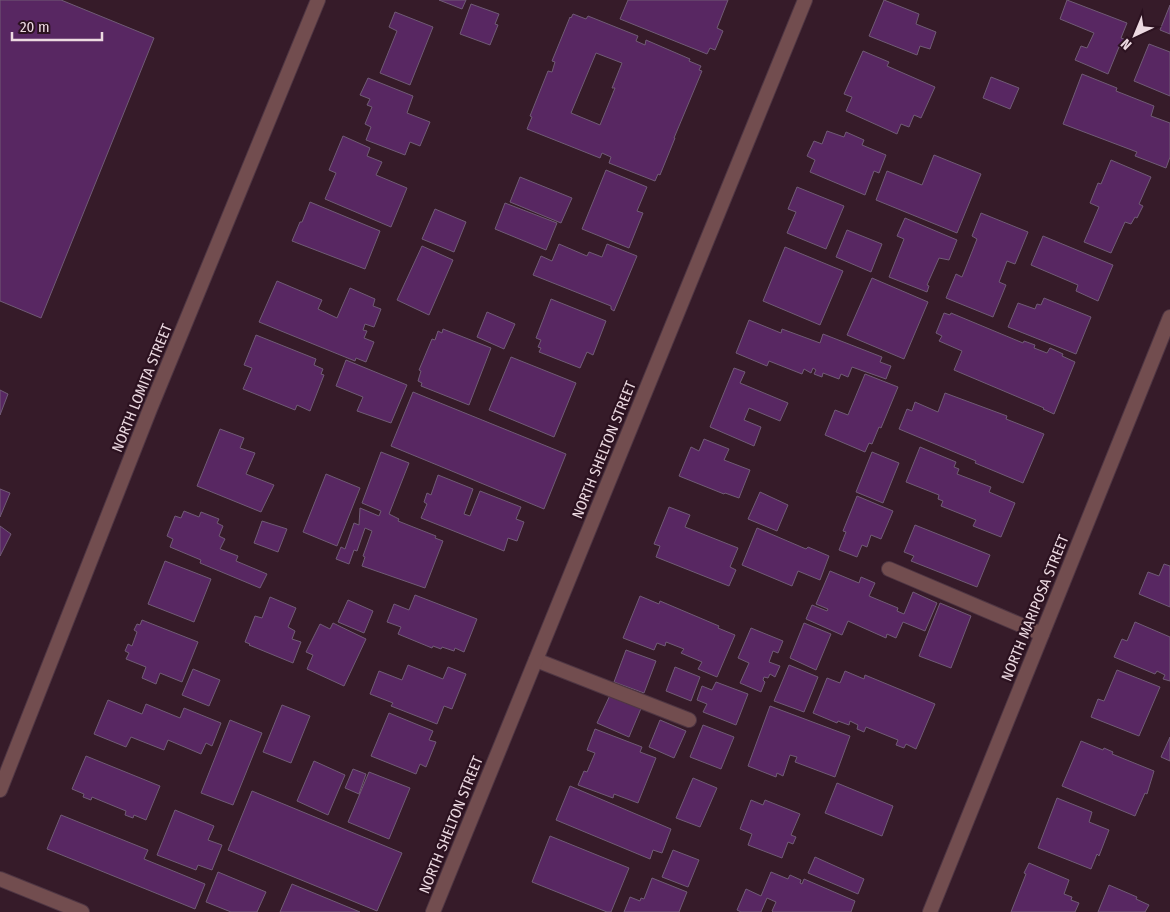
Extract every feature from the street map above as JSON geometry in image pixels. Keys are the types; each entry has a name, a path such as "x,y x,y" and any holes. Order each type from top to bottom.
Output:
{"street":[{"name":"NORTH LOMITA STREET","path":"0,790 150,409 318,0"},
{"name":"NORTH SHELTON STREET","path":"433,912 805,0"},
{"name":"NORTH MARIPOSA STREET","path":"930,912 1170,317"},
{"path":"890,569 1042,634"},
{"path":"536,660 689,720"},
{"path":"0,879 82,912"}],"building":[{"path":"0,0 61,0 154,38 41,318 0,301"},
{"path":"439,0 466,0 462,9"},
{"path":"628,0 728,0 717,28 723,31 715,50 710,48 707,54 620,19"},
{"path":"884,0 919,14 916,24 936,32 930,49 920,46 917,55 869,36"},
{"path":"1067,0 1127,23 1121,38 1126,40 1123,49 1119,47 1108,74 1075,60 1081,46 1087,48 1094,33 1060,19"},
{"path":"471,4 499,14 495,24 498,25 490,45 460,34"},
{"path":"1170,5 1170,34 1160,30"},
{"path":"395,12 433,27 410,85 380,73 397,31 389,27"},
{"path":"573,14 586,19 588,16 638,36 636,41 645,45 646,40 690,59 689,61 701,66 699,70 702,71 660,175 658,174 655,181 609,163 611,157 602,153 600,158 527,129 532,117 530,116 548,71 552,72 555,62 552,61","holes":["596,53 622,63 612,88 615,88 600,125 571,113"]},
{"path":"1149,44 1170,52 1170,96 1134,81"},
{"path":"863,51 889,62 887,66 935,87 921,118 914,115 909,127 901,124 897,134 846,111 852,97 844,94"},
{"path":"1082,74 1117,88 1116,91 1154,106 1151,116 1170,123 1170,157 1166,168 1135,156 1137,152 1063,124"},
{"path":"991,77 1019,88 1010,109 983,98"},
{"path":"368,78 413,96 407,113 430,122 420,146 410,142 405,155 366,140 371,127 365,124 372,107 367,105 370,99 360,95"},
{"path":"827,131 844,137 846,132 864,140 862,145 886,155 879,173 874,171 865,195 810,172 815,160 807,156 814,141 822,144"},
{"path":"343,136 370,148 367,156 382,162 376,175 407,188 391,227 325,199 336,173 329,170"},
{"path":"934,155 981,174 957,233 876,200 887,171 922,185"},
{"path":"1111,160 1151,177 1139,204 1143,206 1137,218 1135,217 1131,224 1125,222 1111,253 1084,242 1099,207 1090,203 1098,183 1101,184"},
{"path":"606,170 647,187 637,211 643,213 629,248 582,229"},
{"path":"520,177 572,198 561,223 510,202"},
{"path":"797,187 844,206 826,249 787,233 796,212 788,209"},
{"path":"310,202 380,231 365,269 292,241"},
{"path":"505,203 557,223 546,250 495,229"},
{"path":"435,209 466,222 454,252 422,239"},
{"path":"981,213 1028,232 1015,264 1007,261 999,282 1006,285 993,317 946,298 956,274 962,277 977,239 972,236"},
{"path":"905,218 957,240 949,260 939,258 927,285 929,286 927,292 889,277 904,239 897,236"},
{"path":"847,230 882,244 871,272 836,257"},
{"path":"1043,236 1113,265 1098,301 1076,291 1078,285 1031,265"},
{"path":"559,244 587,256 589,252 602,257 607,244 637,256 614,311 611,309 611,306 533,275 541,256 552,261"},
{"path":"422,246 453,260 429,315 397,300"},
{"path":"785,247 843,271 820,325 763,301"},
{"path":"872,278 928,302 904,359 847,335"},
{"path":"277,281 322,300 318,309 337,318 350,288 375,299 373,306 381,309 374,327 365,324 363,330 367,331 364,338 374,342 366,362 356,358 355,361 259,322"},
{"path":"1044,298 1091,317 1076,354 1008,327 1018,303 1035,309 1037,304 1041,305"},
{"path":"551,299 606,321 593,355 587,352 580,368 539,352 541,348 538,347 541,340 536,338"},
{"path":"487,312 515,324 504,349 477,337"},
{"path":"944,313 950,315 951,313 1023,343 1024,341 1035,345 1034,348 1047,353 1050,348 1075,362 1054,414 954,370 962,351 939,341 942,336 936,333"},
{"path":"749,320 781,333 782,329 820,343 823,334 882,357 880,362 891,366 886,379 852,367 848,377 841,374 839,379 823,373 822,377 814,374 816,370 813,368 811,373 804,369 802,374 769,361 767,366 736,353"},
{"path":"443,329 491,348 469,405 421,386 422,383 418,381 421,371 419,370 432,339 435,340 438,331 442,333"},
{"path":"256,335 316,359 314,365 323,369 321,374 324,375 310,411 297,405 295,410 243,389 252,368 244,365"},
{"path":"511,357 576,383 554,437 489,410"},
{"path":"346,360 407,385 391,423 357,411 363,397 336,386"},
{"path":"734,368 745,372 740,383 788,403 780,421 749,408 744,420 761,427 754,446 710,427"},
{"path":"865,374 898,387 881,428 879,427 872,444 869,443 865,452 825,435 835,410 848,415"},
{"path":"0,390 8,394 0,415"},
{"path":"413,392 566,454 544,509 391,446"},
{"path":"945,393 1007,416 1006,419 1044,434 1023,483 899,429 907,409 912,411 915,402 938,412"},
{"path":"220,429 244,438 240,448 255,453 246,474 274,485 261,512 197,486"},
{"path":"704,439 729,449 724,460 750,470 739,498 679,476 691,447 699,451"},
{"path":"920,447 956,462 954,467 959,469 957,474 991,487 989,492 1015,503 1001,537 973,526 976,520 941,506 943,501 938,499 939,495 906,482"},
{"path":"381,452 409,463 389,514 399,519 398,521 436,536 435,538 443,541 425,588 362,566 365,557 363,556 372,531 365,528 357,551 354,550 349,564 336,559 341,547 345,549 354,523 359,525 360,508 379,516 381,511 362,503"},
{"path":"872,452 899,463 883,503 856,492"},
{"path":"326,474 360,488 337,546 303,532"},
{"path":"438,475 473,489 464,514 470,516 480,491 521,507 516,519 524,522 517,541 508,538 504,551 421,518 427,504 424,502 427,493 431,495"},
{"path":"0,489 10,493 0,517"},
{"path":"760,492 788,505 777,531 748,519"},
{"path":"857,496 893,511 881,539 871,535 867,547 862,545 857,557 839,550 846,532 843,531"},
{"path":"669,507 690,515 685,527 738,548 730,567 736,570 729,586 656,557 660,546 654,544"},
{"path":"184,511 199,517 201,512 219,519 217,523 223,526 219,536 225,539 220,549 238,556 236,561 267,574 260,588 200,563 201,560 170,547 173,539 167,536 175,516 181,518"},
{"path":"262,521 287,529 278,552 254,543"},
{"path":"915,525 990,555 977,587 911,561 914,556 904,552"},
{"path":"0,526 11,534 0,556"},
{"path":"757,528 806,549 808,547 829,556 820,580 798,571 792,586 742,565"},
{"path":"165,561 211,579 194,622 148,604"},
{"path":"1164,564 1170,566 1170,607 1139,594 1148,572 1159,576"},
{"path":"830,571 859,583 861,577 875,583 869,596 898,608 897,611 904,614 913,592 937,603 925,631 903,622 896,638 887,634 886,638 848,621 842,635 806,619 812,605 827,611 828,609 816,604"},
{"path":"415,595 477,619 464,652 455,648 454,651 442,647 441,649 433,646 432,648 398,634 401,627 387,622 394,604 409,610"},
{"path":"640,596 659,604 660,601 719,626 718,628 735,635 717,677 698,669 702,662 681,653 684,649 666,642 665,646 657,643 654,650 623,638"},
{"path":"270,597 296,608 288,627 295,631 292,639 301,642 293,663 245,642 255,616 262,618"},
{"path":"348,600 373,611 364,633 338,622"},
{"path":"940,603 971,616 951,668 919,656"},
{"path":"142,620 198,642 182,682 160,673 156,684 142,678 146,667 126,659 129,653 125,651 128,644 132,646 137,632 134,630 137,624 140,625"},
{"path":"1135,622 1170,637 1170,681 1163,679 1165,675 1157,671 1155,674 1114,657 1122,639 1127,641"},
{"path":"333,623 366,639 344,686 307,669 313,655 306,652 320,624 330,629"},
{"path":"804,623 831,634 816,670 790,658"},
{"path":"751,628 783,641 778,653 773,651 769,662 780,666 775,677 770,674 768,678 764,677 763,680 765,682 761,692 740,683 749,663 738,658"},
{"path":"626,650 656,661 644,693 614,682"},
{"path":"408,665 443,679 448,667 466,674 452,709 444,706 437,724 391,706 393,703 370,694 379,671 402,680"},
{"path":"789,665 818,677 804,712 774,701"},
{"path":"675,667 700,677 691,701 666,691"},
{"path":"193,669 220,680 209,706 182,695"},
{"path":"1117,670 1160,687 1139,736 1091,717 1098,699 1104,701"},
{"path":"845,671 864,679 865,675 935,704 916,749 906,744 904,748 896,745 898,740 866,727 864,732 857,729 858,725 850,721 849,725 838,721 837,723 813,713 827,678 840,683"},
{"path":"716,682 748,694 736,725 703,712 707,704 697,700 702,686 712,690"},
{"path":"611,693 642,706 629,737 597,723"},
{"path":"108,700 142,714 146,704 180,718 184,708 221,723 212,746 206,743 201,754 168,740 164,750 131,737 126,747 94,734"},
{"path":"282,705 310,716 291,763 263,752"},
{"path":"770,706 850,736 835,777 795,762 797,757 790,755 783,776 777,773 776,777 748,766"},
{"path":"389,713 433,731 429,740 436,742 426,767 420,764 416,774 371,756"},
{"path":"230,720 262,733 233,805 201,793"},
{"path":"660,720 686,731 674,758 649,747"},
{"path":"703,725 734,737 721,769 690,757"},
{"path":"595,729 642,747 640,752 656,758 638,803 614,794 613,798 578,785 584,771 587,772 595,753 587,750"},
{"path":"1170,737 1170,761 1161,757"},
{"path":"1081,741 1103,750 1104,748 1113,752 1112,754 1154,771 1147,794 1145,793 1135,816 1062,786"},
{"path":"86,756 160,786 146,820 134,815 133,818 125,815 126,811 92,797 91,800 83,797 84,794 72,789"},
{"path":"314,761 345,775 328,815 297,801"},
{"path":"353,769 366,774 359,794 345,788"},
{"path":"369,772 410,788 389,839 348,822"},
{"path":"693,778 717,788 700,827 676,818"},
{"path":"837,783 893,806 882,836 825,813"},
{"path":"570,786 671,829 662,853 653,850 650,859 556,820"},
{"path":"252,791 402,853 377,911 228,850"},
{"path":"1057,798 1092,812 1089,822 1109,830 1099,856 1097,854 1091,869 1038,848"},
{"path":"751,800 763,805 765,800 800,814 791,835 796,837 793,844 788,842 782,858 748,845 752,834 740,829"},
{"path":"175,810 214,826 208,840 222,845 212,870 198,865 196,870 157,855"},
{"path":"61,815 148,850 144,859 205,884 195,909 47,849"},
{"path":"550,836 629,868 611,912 532,882"},
{"path":"673,850 699,860 688,887 662,877"},
{"path":"815,857 864,879 858,894 808,873"},
{"path":"1029,863 1069,880 1064,894 1072,897 1071,900 1079,903 1075,912 1011,912"},
{"path":"218,872 266,892 257,912 231,912 206,902"},
{"path":"771,872 788,879 790,875 801,880 800,883 802,884 804,879 855,901 851,912 773,912 776,902 767,898 761,912 741,912 737,910 746,889 761,896"},
{"path":"652,878 687,892 679,912 624,912 630,897 640,901 641,898 644,899"},
{"path":"292,884 360,912 280,912"},
{"path":"1109,885 1137,897 1136,899 1149,905 1145,912 1098,912"}]}
